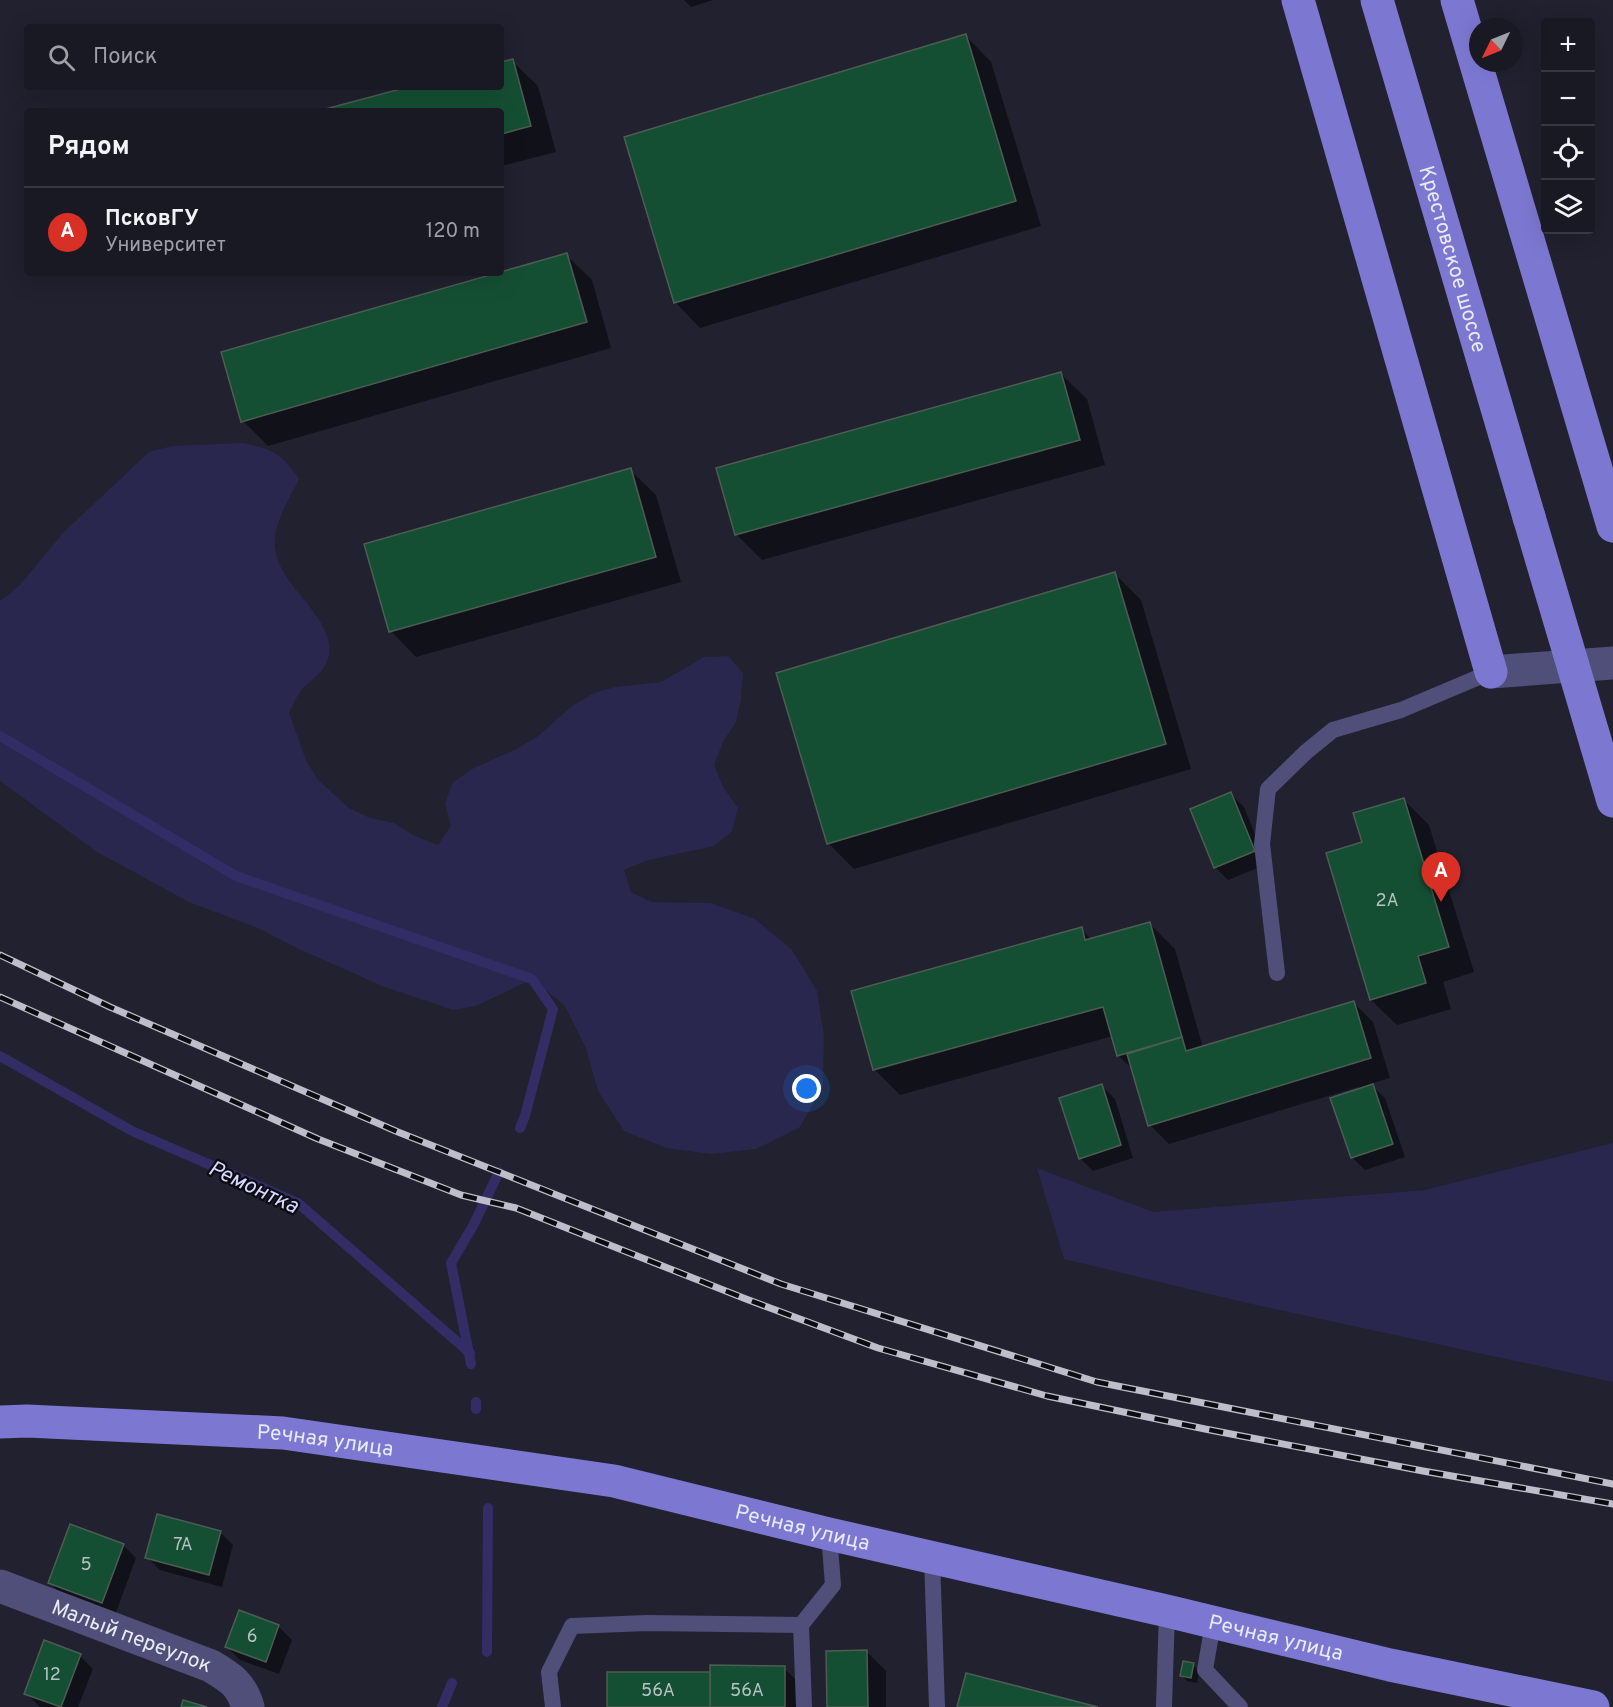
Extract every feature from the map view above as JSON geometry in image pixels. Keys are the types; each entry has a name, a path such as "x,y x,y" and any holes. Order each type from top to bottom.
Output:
{"main road":[{"path":"1298,0 1491,672"},
{"name":"Крестовское шоссе","path":"1377,0 1613,801"},
{"path":"1457,0 1613,526"},
{"name":"Речная улица","path":"0,1422 27,1420 283,1433 614,1481 829,1534 1167,1611 1390,1665 1593,1707"}],"street":[{"path":"1491,672 1613,663"},
{"name":"Малый переулок","path":"0,1586 211,1666 230,1677 243,1690 248,1707"}],"lane":[{"path":"1277,973 1262,844 1268,789 1333,730 1401,710 1491,672"},
{"path":"804,1707 801,1625 833,1585 829,1534"},
{"path":"932,1558 937,1707"},
{"path":"1164,1707 1167,1611"},
{"path":"553,1707 549,1672 572,1626 647,1623 801,1625"},
{"path":"1213,1623 1205,1670 1240,1707"}],"shaded area":[{"path":"242,443 269,450 287,463 299,479 276,530 275,548 286,576 315,613 328,639 329,653 325,666 300,692 289,713 306,760 318,780 349,808 370,818 394,823 415,836 438,845 451,826 445,804 452,783 472,769 537,737 572,706 594,693 615,687 661,682 704,657 728,656 743,673 736,722 723,742 714,765 723,787 738,808 732,831 714,846 645,861 624,870 631,892 652,902 711,903 755,919 792,950 817,991 824,1036 823,1087 800,1127 756,1149 711,1154 666,1148 624,1131 598,1091 586,1048 565,1006 533,979 476,1006 453,1010 387,988 301,950 258,928 189,902 97,852 0,781 0,601 19,586 64,532 149,452 172,446"},
{"path":"1613,1143 1613,1382 1247,1303 1064,1259 1037,1168 1153,1212 1425,1190"}],"building":[{"path":"966,34 1016,201 674,303 624,137"},
{"path":"513,59 531,126 504,133 504,108 329,108 397,90 504,90 504,61"},
{"path":"567,253 587,322 241,422 221,352 487,276 504,276 504,271"},
{"path":"1061,372 1080,440 735,535 716,468"},
{"path":"631,468 656,557 389,632 364,544"},
{"path":"1115,572 1166,744 827,844 776,673"},
{"path":"1231,792 1255,851 1214,868 1190,809"},
{"path":"1404,798 1449,947 1418,956 1426,983 1370,1000 1326,853 1362,842 1353,813"},
{"path":"1150,922 1182,1037 1117,1056 1103,1007 873,1070 851,991 1082,927 1085,940"},
{"path":"1354,1001 1371,1058 1148,1126 1127,1054 1182,1037 1186,1051"},
{"path":"1102,1084 1121,1145 1079,1159 1059,1098"},
{"path":"1373,1084 1393,1144 1351,1158 1330,1098"},
{"path":"157,1514 221,1531 209,1575 145,1558"},
{"path":"70,1524 124,1544 102,1603 48,1583"},
{"path":"239,1610 279,1625 266,1662 225,1647"},
{"path":"44,1640 81,1654 61,1707 24,1694"},
{"path":"867,1650 868,1707 827,1707 826,1651"},
{"path":"1183,1661 1194,1663 1191,1678 1180,1676"},
{"path":"710,1665 785,1666 785,1707 710,1707"},
{"path":"607,1672 710,1672 710,1707 607,1707"},
{"path":"966,1673 1098,1707 957,1707"},
{"path":"183,1700 207,1707 181,1707"}],"waterway":[{"path":"0,736 236,876 532,979 553,1009 520,1128"},
{"name":"Ремонтка","path":"0,1056 132,1131 298,1203 470,1353"},
{"path":"471,1364 451,1263 473,1226 499,1172"},
{"name":"Ремонтка","path":"476,1402 476,1409"},
{"name":"Ремонтка","path":"487,1652 488,1508"},
{"name":"Ремонтка","path":"442,1707 452,1683"}],"railway":[{"path":"0,955 110,1007 398,1132 781,1284 1097,1382 1613,1484"},
{"path":"0,997 318,1139 461,1195 516,1208 746,1299 878,1348 1047,1396 1423,1471 1613,1504"}],"place":[{"name":"ПсковГУ","path":"1441,902"}]}
